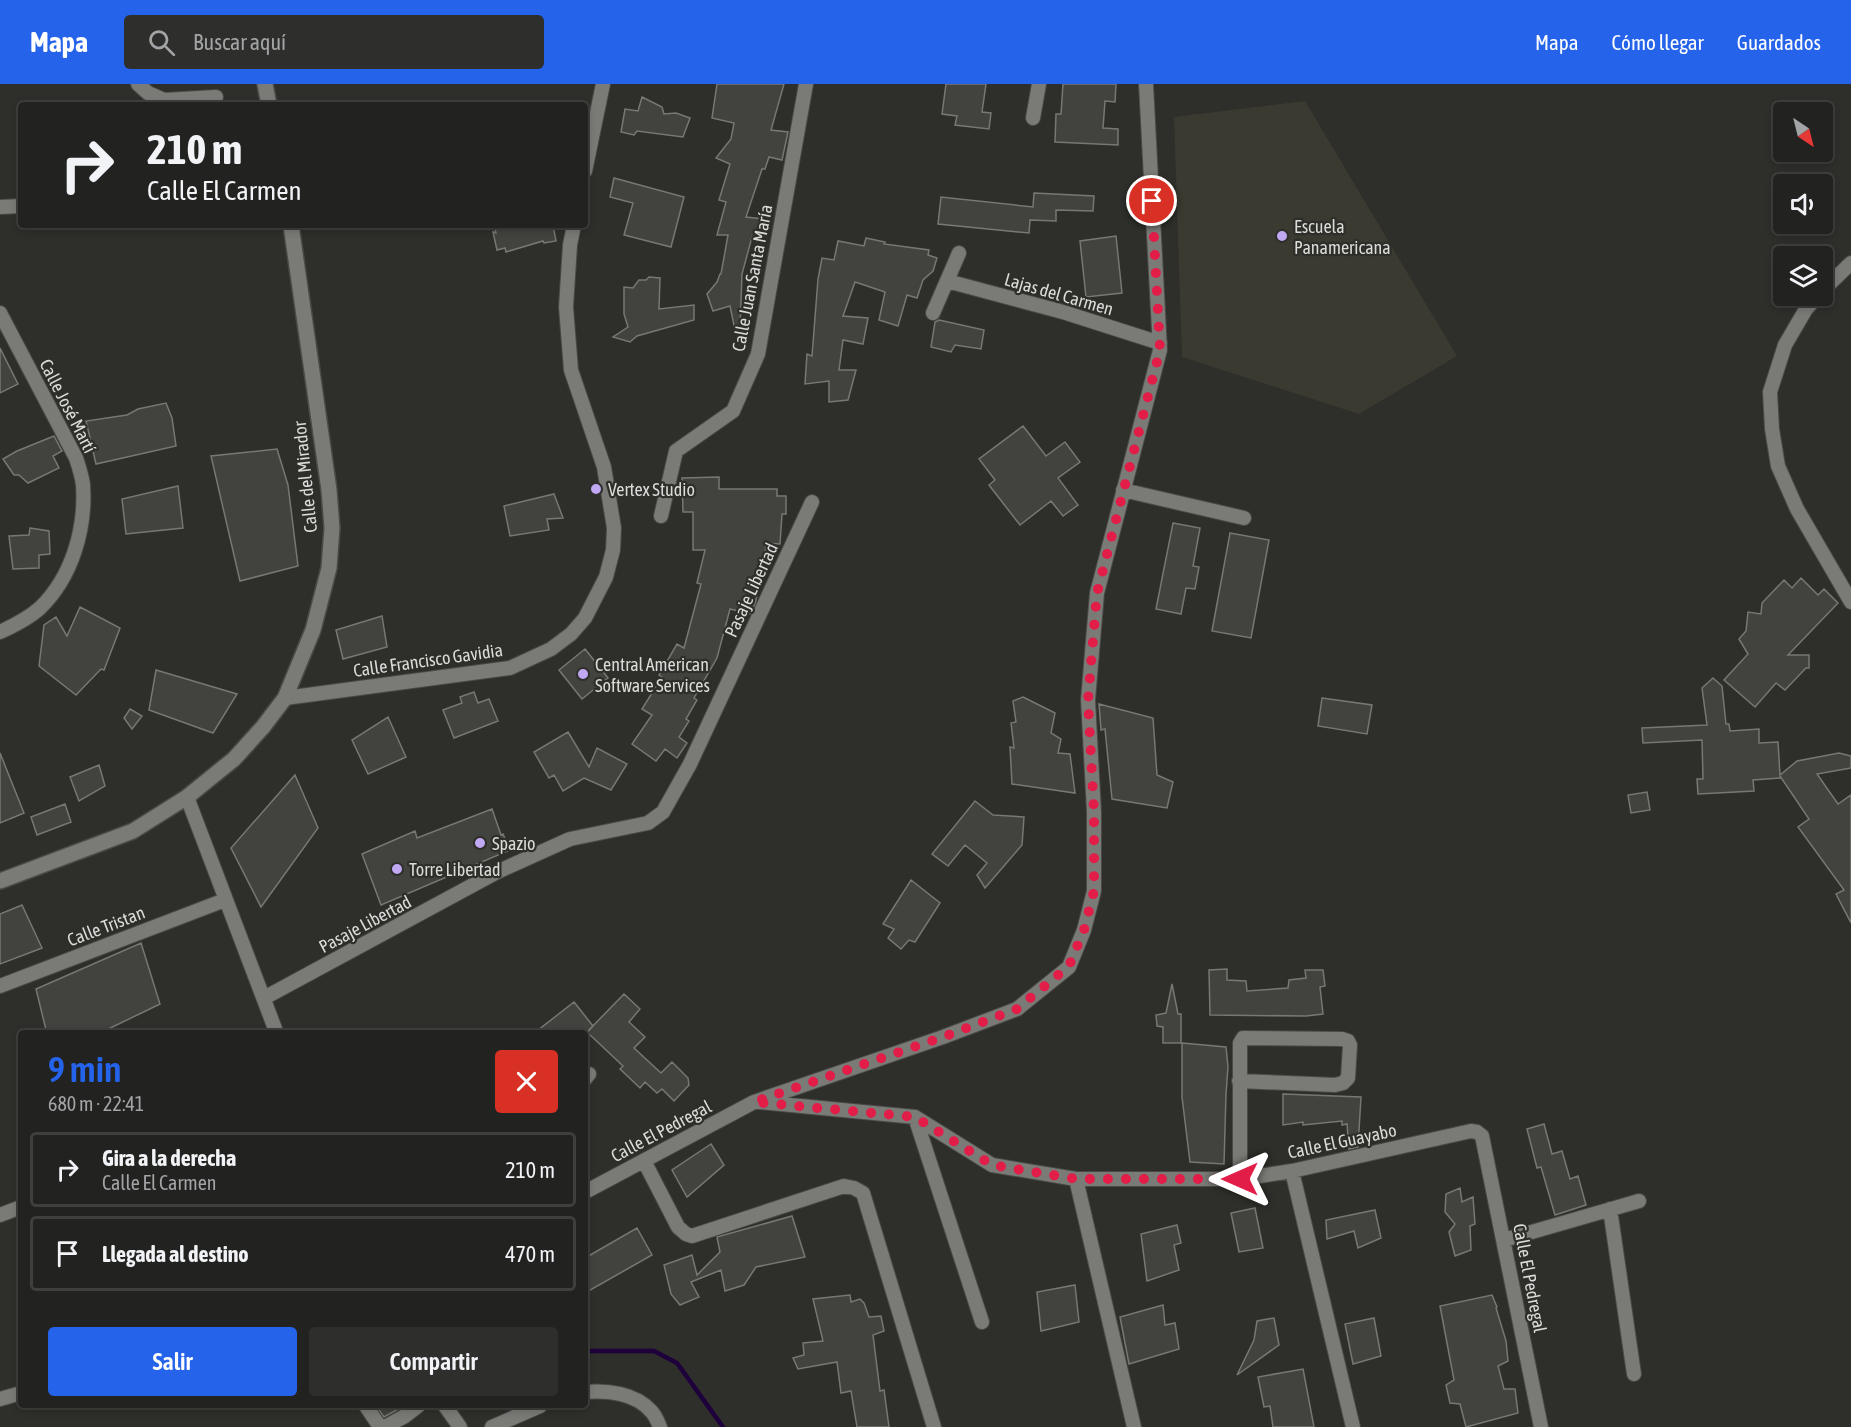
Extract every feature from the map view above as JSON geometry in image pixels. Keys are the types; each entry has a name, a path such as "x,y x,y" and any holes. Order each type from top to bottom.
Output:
{"street":[{"path":"138,84 148,93 164,100 216,97"},
{"path":"266,84 269,102"},
{"path":"588,156 603,84"},
{"name":"Calle Juan Santa María","path":"661,516 676,452 733,411 758,354 806,84"},
{"path":"1033,118 1039,84"},
{"name":"Calle El Pedregal","path":"588,1190 754,1102 1017,1009 1069,966 1084,930 1094,891 1094,812 1088,700 1097,593 1160,343 1146,84"},
{"path":"0,207 18,206"},
{"name":"Calle del Mirador","path":"0,881 133,831 187,797 234,759 285,698 313,630 329,568 332,528 329,490 291,228"},
{"name":"Calle Francisco Gavidia","path":"285,698 510,668 551,649 571,634 585,618 606,577 613,550 614,528 604,467 571,370 566,307 573,228"},
{"path":"933,313 958,253"},
{"path":"1833,280 1851,263"},
{"name":"Lajas del Carmen","path":"946,281 1063,312 1160,343"},
{"path":"1809,306 1785,345 1770,392 1772,429 1778,466 1797,508 1851,602"},
{"name":"Calle José Martí","path":"0,313 76,458 83,483 83,509 80,536 71,562 57,586 39,609 0,632"},
{"path":"1124,489 1244,518"},
{"name":"Pasaje Libertad","path":"264,998 497,872 570,839 648,823 663,812 690,764 812,502"},
{"path":"187,797 276,1030"},
{"name":"Calle Tristan","path":"0,986 225,900"},
{"path":"1239,1081 1327,1085 1343,1083 1348,1078 1350,1045 1348,1041 1342,1039 1243,1038 1240,1043 1239,1081 1240,1179"},
{"name":"Calle El Guayabo","path":"754,1102 915,1117 992,1165 1076,1179 1240,1179 1292,1171 1471,1131 1478,1132 1482,1136"},
{"path":"915,1117 982,1322"},
{"name":"Calle El Pedregal","path":"1482,1136 1541,1427"},
{"path":"644,1161 678,1227 692,1236 844,1186 862,1193 934,1427"},
{"path":"1292,1171 1353,1427"},
{"path":"1076,1179 1134,1427"},
{"path":"1504,1240 1639,1201"},
{"path":"0,1215 18,1208"},
{"path":"1610,1209 1634,1374"},
{"path":"588,1392 600,1390 632,1396 651,1410 660,1427"},
{"path":"0,1399 18,1394"},
{"path":"367,1408 380,1427"},
{"path":"385,1427 415,1408"},
{"path":"446,1408 460,1427"},
{"path":"492,1427 535,1408"}],"shaded area":[{"name":"Escuela Panamericana","path":"1305,101 1457,356 1359,414 1182,357 1174,117"}],"building":[{"path":"717,84 784,84 771,130 788,132 782,160 769,157 765,169 762,169 746,217 764,219 758,237 752,237 742,274 740,329 735,330 730,306 713,311 707,294 721,274 728,235 717,235 726,202 719,200 730,164 716,158 731,139 734,123 712,118"},
{"path":"946,84 986,84 982,112 991,113 989,129 955,125 957,116 942,114"},
{"path":"1063,84 1116,84 1115,102 1105,101 1103,128 1118,129 1118,145 1055,142 1056,114 1061,114"},
{"path":"642,97 662,107 664,114 676,113 690,118 683,137 637,131 634,135 621,132 625,109 638,111"},
{"path":"614,178 684,197 671,247 624,235 633,203 610,197"},
{"path":"1034,193 1094,196 1093,211 1056,210 1056,221 1030,220 1029,233 938,224 941,197 1033,207"},
{"path":"495,228 554,228 556,241 544,243 543,241 506,252 505,248 497,250 493,232 496,233"},
{"path":"1116,236 1122,293 1086,297 1080,241"},
{"path":"866,238 885,242 884,244 929,250 928,255 937,258 933,271 923,280 917,298 907,295 898,326 879,320 885,292 855,282 843,316 868,318 863,344 843,340 839,370 856,370 848,400 829,402 829,381 805,384 807,354 812,356 818,279 822,258 834,260 838,241 864,246"},
{"path":"649,277 660,278 659,309 694,305 694,320 637,336 630,342 613,337 628,327 624,314 624,287 633,288 639,280 646,280"},
{"path":"939,320 984,330 981,349 955,345 951,352 931,347 935,322"},
{"path":"0,348 18,384 0,393"},
{"path":"166,403 172,418 176,446 96,464 86,421 127,415 138,409"},
{"path":"1023,426 1046,456 1065,442 1080,462 1058,478 1078,505 1063,516 1051,501 1020,525 989,485 995,480 979,459"},
{"path":"54,436 62,451 53,456 59,468 28,483 19,475 14,475 3,459 17,451"},
{"path":"277,449 288,485 298,566 240,581 211,456"},
{"path":"719,477 719,489 777,489 777,496 786,496 786,514 782,514 780,544 766,543 764,567 755,604 750,614 730,609 717,658 694,698 697,700 686,719 689,721 679,737 687,743 677,758 665,749 656,761 632,744 652,715 642,709 662,677 659,675 677,644 684,648 701,584 697,583 705,550 693,550 693,512 683,512 682,478"},
{"path":"178,486 183,528 126,534 122,499"},
{"path":"554,494 563,518 547,519 549,530 510,536 504,506"},
{"path":"1173,523 1200,528 1193,566 1199,567 1195,589 1186,588 1181,614 1156,609"},
{"path":"30,528 49,531 50,554 39,555 39,568 13,569 9,536 29,535"},
{"path":"1230,533 1269,540 1251,638 1212,631"},
{"path":"1801,578 1818,595 1824,589 1838,603 1788,655 1809,655 1809,668 1806,668 1785,690 1776,683 1755,707 1724,680 1748,654 1739,639 1746,631 1748,612 1761,614 1762,603 1784,580 1792,588"},
{"path":"80,607 120,628 104,670 101,669 76,695 39,666 44,625 56,617 67,636"},
{"path":"382,616 387,647 343,659 336,630"},
{"name":"Central American Software Services","path":"585,649 608,678 582,699 559,670"},
{"path":"156,670 237,694 213,733 149,710"},
{"path":"1713,678 1722,686 1726,724 1729,724 1730,731 1759,729 1759,743 1778,742 1780,775 1797,761 1839,753 1851,756 1851,768 1817,774 1838,804 1851,795 1851,923 1836,894 1844,890 1798,827 1809,819 1780,776 1780,778 1753,780 1754,791 1698,794 1697,779 1703,779 1702,740 1643,743 1642,728 1707,725 1702,688"},
{"path":"474,692 478,703 489,699 498,721 454,738 443,710 462,703 460,697"},
{"path":"1023,697 1055,713 1051,733 1061,739 1058,753 1070,754 1075,793 1012,784 1010,747 1014,748 1011,723 1016,722 1013,701"},
{"path":"1322,698 1372,705 1367,734 1318,726"},
{"path":"1099,704 1153,718 1157,775 1173,782 1167,808 1112,799 1105,729 1101,730"},
{"path":"130,709 142,716 132,729 124,718"},
{"path":"388,717 406,757 368,774 352,740"},
{"path":"568,732 589,767 597,748 627,764 611,790 584,778 563,791 554,775 549,778 534,752"},
{"path":"0,753 24,813 0,823"},
{"path":"99,765 105,786 79,801 70,777"},
{"path":"295,775 318,828 261,907 231,848"},
{"path":"1647,792 1650,810 1631,813 1628,795"},
{"path":"975,801 993,815 1024,817 1022,845 985,888 977,875 987,863 965,845 948,866 932,854"},
{"path":"65,804 71,822 37,835 31,817"},
{"path":"492,809 501,835 503,834 510,850 381,905 362,854 415,831 417,838"},
{"path":"911,880 940,903 915,942 909,940 901,949 888,938 894,929 883,924"},
{"path":"22,905 42,948 0,964 0,914"},
{"path":"141,943 160,1004 106,1030 46,1030 36,989"},
{"path":"1227,969 1227,980 1246,981 1247,991 1288,988 1289,980 1306,978 1305,970 1323,970 1325,986 1320,987 1323,1014 1306,1016 1210,1015 1209,970"},
{"path":"1172,984 1178,1014 1181,1014 1181,1043 1163,1043 1163,1027 1157,1026 1156,1015 1166,1013"},
{"path":"624,994 640,1009 629,1022 645,1037 634,1048 661,1073 672,1062 688,1078 689,1085 674,1101 662,1089 657,1093 645,1082 640,1088 620,1069 623,1066 588,1031"},
{"path":"574,1002 593,1026 588,1032 538,1030"},
{"path":"1182,1043 1226,1047 1228,1067 1224,1164 1190,1162 1182,1097"},
{"path":"1283,1094 1361,1097 1358,1147 1349,1149 1347,1124 1342,1125 1342,1121 1283,1125"},
{"path":"1544,1124 1552,1154 1562,1151 1570,1179 1578,1176 1586,1205 1555,1215 1541,1167 1537,1168 1527,1129"},
{"path":"711,1144 724,1165 687,1197 672,1170"},
{"path":"1460,1188 1462,1202 1473,1197 1475,1224 1470,1226 1471,1250 1455,1256 1449,1232 1455,1224 1445,1212 1446,1194"},
{"path":"1255,1208 1263,1248 1239,1252 1231,1213"},
{"path":"1375,1210 1381,1238 1358,1248 1354,1231 1327,1239 1326,1220"},
{"path":"792,1216 805,1257 756,1267 744,1285 725,1291 721,1270 691,1282 699,1297 680,1305 671,1294 664,1265 692,1255 697,1275 720,1252 717,1237"},
{"path":"1177,1225 1181,1243 1174,1245 1179,1270 1147,1281 1141,1234"},
{"path":"637,1228 652,1255 588,1291 588,1256"},
{"path":"1075,1285 1079,1322 1041,1331 1037,1292"},
{"path":"850,1295 851,1302 860,1299 864,1303 869,1317 881,1316 884,1331 873,1335 880,1391 884,1390 889,1427 857,1427 851,1391 841,1393 837,1362 798,1369 793,1358 804,1355 803,1343 823,1341 813,1299"},
{"path":"1492,1295 1506,1341 1508,1361 1498,1366 1504,1389 1515,1389 1518,1413 1466,1427 1460,1404 1450,1403 1446,1385 1454,1380 1440,1306"},
{"path":"1163,1305 1165,1325 1175,1323 1179,1349 1129,1364 1120,1317"},
{"path":"1274,1318 1279,1345 1237,1375 1254,1340 1257,1321"},
{"path":"1374,1318 1381,1356 1353,1364 1345,1324"},
{"path":"1303,1369 1314,1427 1273,1427 1270,1406 1264,1407 1258,1377"},
{"path":"377,1408 400,1408 384,1417"}],"waterway":[{"path":"588,1351 654,1351 677,1363 723,1427"}],"place":[{"name":"Escuela Panamericana","path":"1282,236"},
{"name":"Vertex Studio","path":"596,489"},
{"name":"Central American Software Services","path":"583,674"},
{"name":"Spazio","path":"480,843"},
{"name":"Torre Libertad","path":"397,869"}],"route":[{"path":"1152,201 1160,350 1097,593 1088,700 1094,812 1094,891 1084,930 1069,966 1017,1009 754,1102 915,1117 992,1165 1076,1179 1240,1179"}]}
